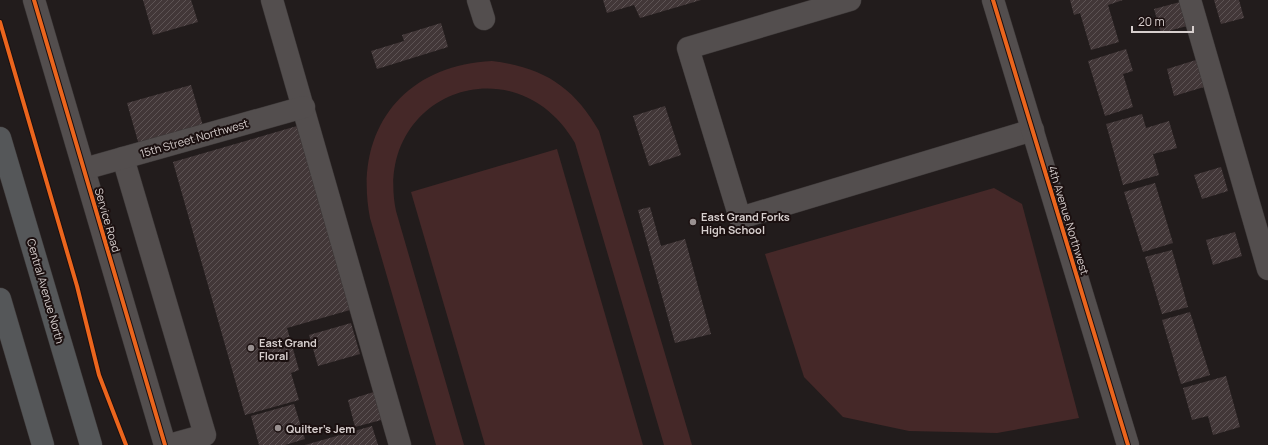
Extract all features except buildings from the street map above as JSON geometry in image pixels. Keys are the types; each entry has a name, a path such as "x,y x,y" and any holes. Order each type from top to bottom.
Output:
{"main road":[{"name":"Central Avenue North","path":"0,138 6,176 91,445"},
{"path":"0,298 43,445"}],"street":[{"name":"Service Road","path":"34,0 165,445"},
{"path":"272,0 400,445"},
{"path":"850,0 688,48 740,218 1033,130"},
{"name":"4th Avenue Northwest","path":"993,0 1128,445"},
{"path":"1190,0 1268,268"},
{"name":"15th Street Northwest","path":"84,169 304,107"},
{"path":"123,158 205,435 169,445"}],"shaded area":[{"path":"492,61 527,68 542,74 555,82 568,91 579,102 599,131 692,445 664,445 575,143 549,112 518,94 486,88 454,94 426,111 405,137 394,170 396,211 464,445 436,445 370,218 367,186 369,157 378,131 391,108 410,89 433,75 461,65"},
{"path":"557,149 643,445 485,445 411,192"},
{"path":"994,188 1022,204 1079,418 997,433 909,431 843,417 804,377 765,254"}],"cycle path":[{"path":"34,0 165,445"},
{"path":"993,0 1128,445"},
{"path":"0,22 77,286 99,375 126,445"}],"place":[{"name":"East Grand Forks High School","path":"693,222"},
{"name":"East Grand Floral","path":"251,348"},
{"name":"Quilter's Jem","path":"278,428"}]}
